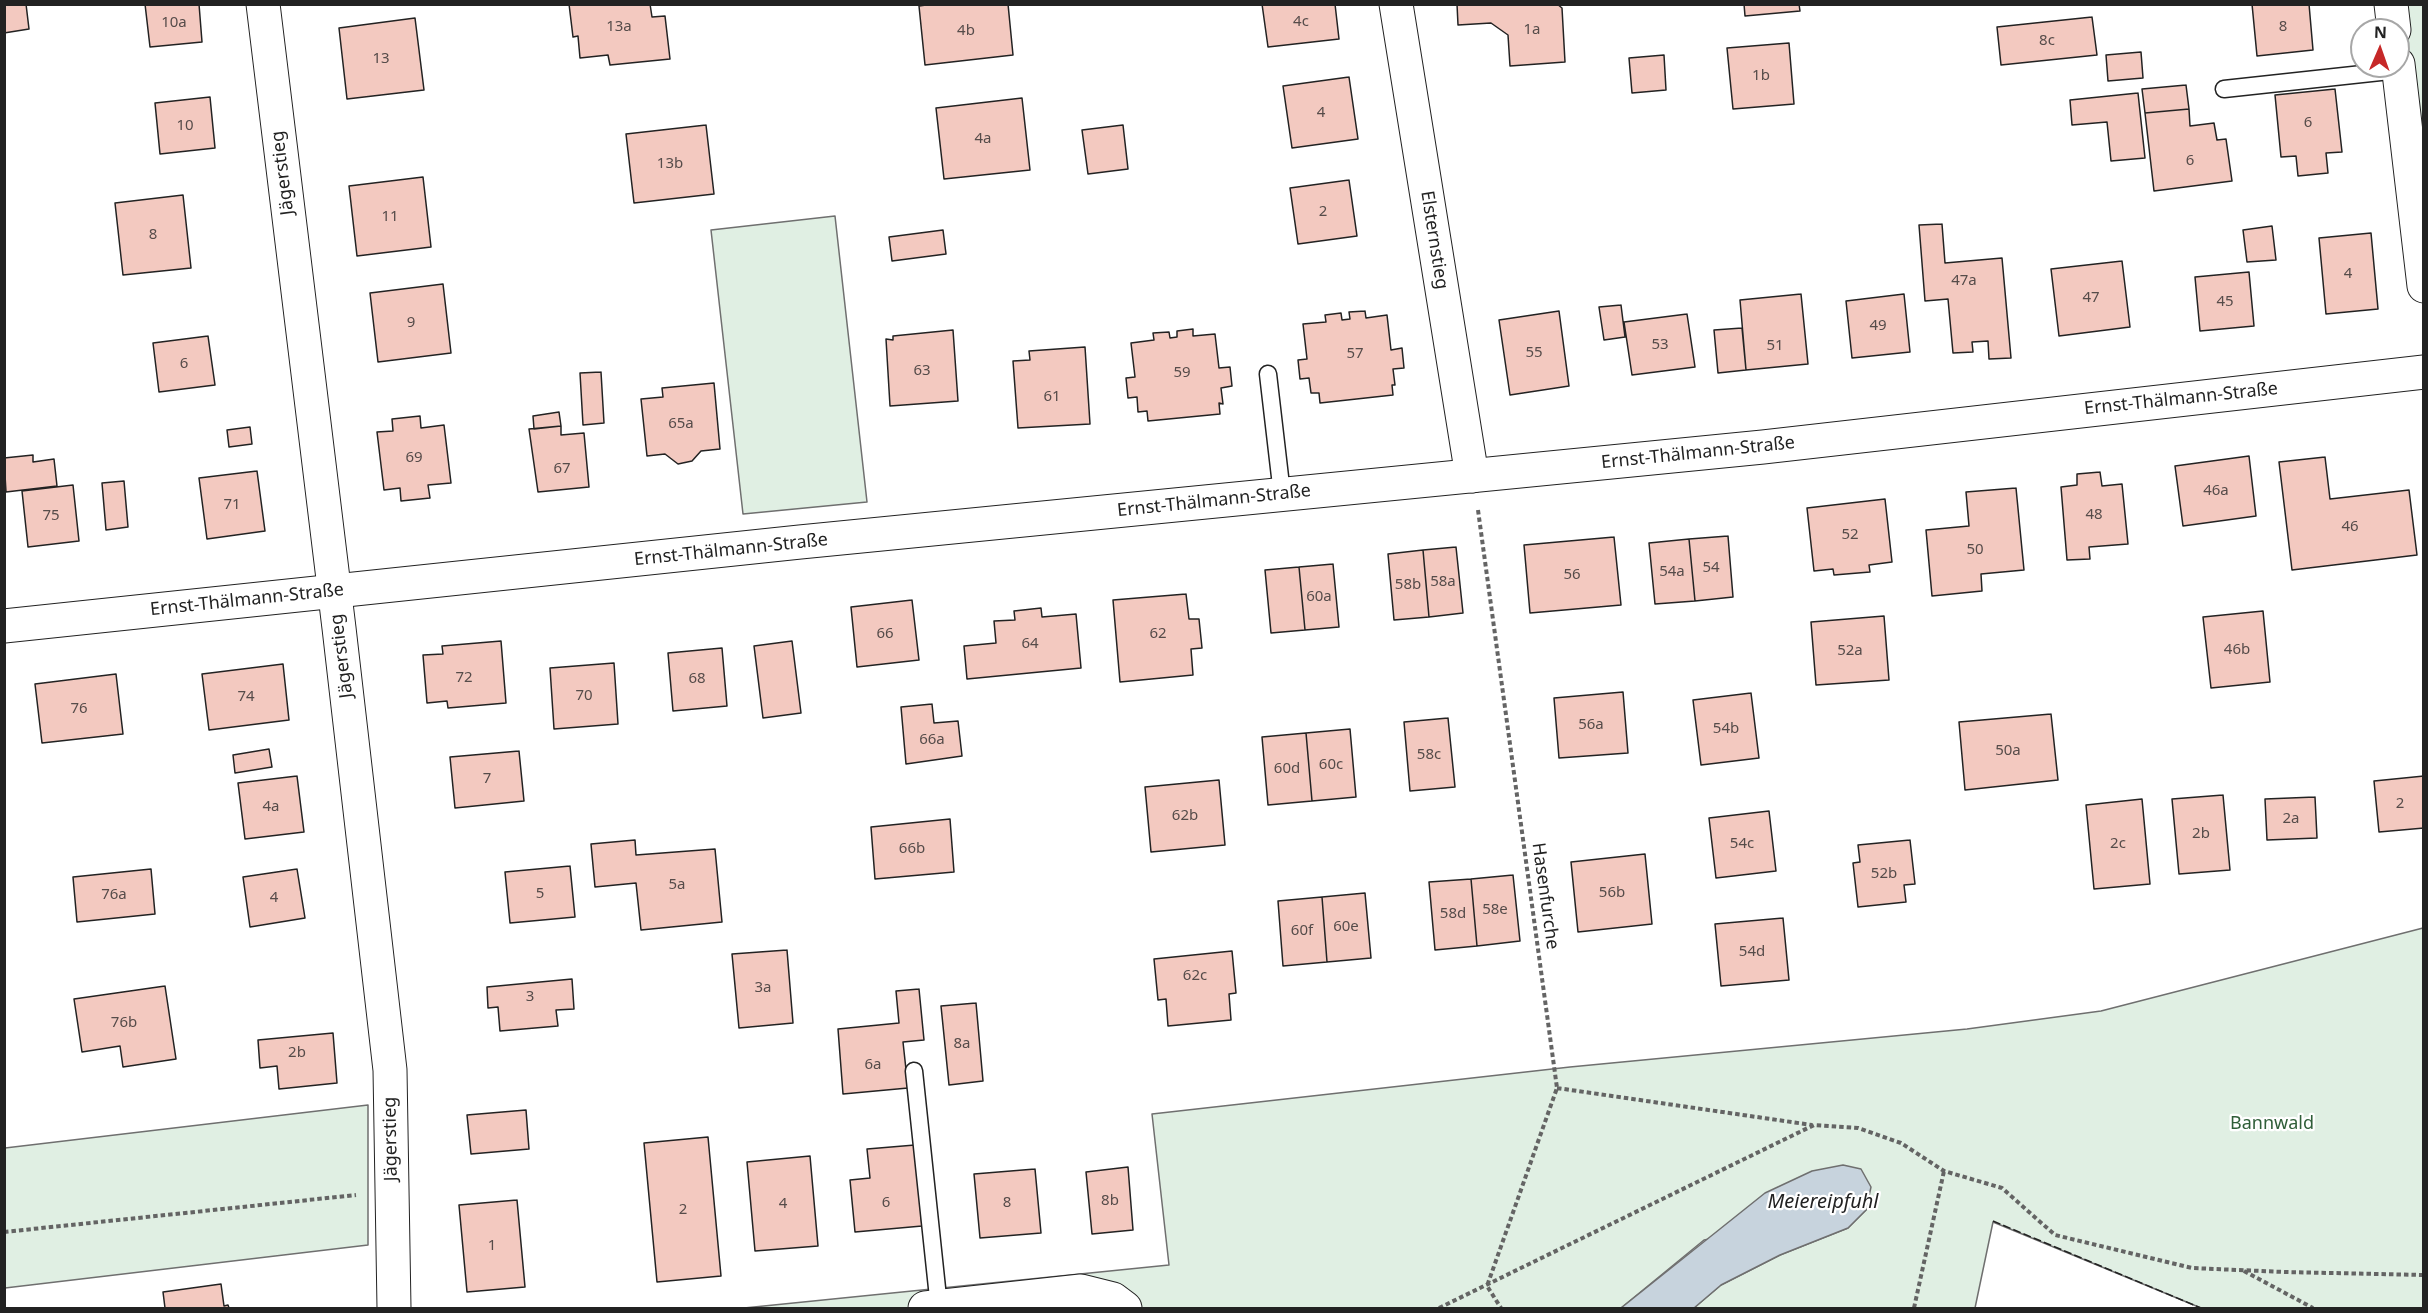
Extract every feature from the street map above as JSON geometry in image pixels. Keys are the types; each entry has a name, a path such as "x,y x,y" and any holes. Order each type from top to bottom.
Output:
{"street":[{"name":"Jägerstieg","path":"263,4 390,1070 394,1308"},
{"name":"Elsternstieg","path":"1396,4 1474,488"},
{"path":"2399,78 2424,286"},
{"name":"Ernst-Thälmann-Straße","path":"4,626 334,590 1281,494 1474,488 1763,447 2424,372"},
{"path":"932,1308 1081,1291 1113,1299 1125,1308"}],"lane":[{"path":"2224,89 2350,73"},
{"path":"1268,374 1281,494"},
{"path":"914,1071 932,1308"}],"path":[{"name":"Hasenfurche","path":"1474,488 1557,1088 1487,1286"},
{"path":"1557,1088 1814,1125 1858,1128 1900,1143 1944,1171 2002,1188 2055,1236 2192,1268 2424,1275"},
{"path":"1439,1308 1814,1125"},
{"path":"1914,1308 1944,1171"},
{"path":"4,1232 391,1191"},
{"path":"2244,1270 2313,1308"},
{"path":"1487,1286 1501,1308"}],"green space":[{"path":"2391,5 2423,5 2423,286 2400,78 2410,78 2410,18 2395,18"},
{"path":"835,216 867,502 743,514 711,230"},
{"name":"Bannwald","path":"2423,928 2423,1308 2201,1308 1993,1222 1975,1308 1694,1308 1721,1285 1780,1255 1848,1228 1866,1210 1704,1240 1621,1308 744,1308 1169,1265 1152,1114 1570,1067 1967,1029 2101,1011"},
{"path":"368,1105 368,1245 5,1288 5,1148"}],"water":[{"name":"Meiereipfuhl","path":"1843,1165 1861,1169 1871,1187 1866,1210 1848,1228 1780,1255 1721,1285 1694,1308 1621,1308 1765,1193 1812,1171"}],"building":[{"path":"4,4 26,4 29,29 4,33"},
{"path":"145,4 199,4 202,42 150,47"},
{"path":"569,4 650,4 652,17 665,16 670,59 610,65 608,55 580,58 578,36 573,37"},
{"path":"1008,4 1013,55 925,65 919,6"},
{"path":"1262,4 1335,4 1339,39 1268,47"},
{"path":"1457,4 1557,4 1562,8 1565,62 1510,66 1508,35 1491,23 1458,25"},
{"path":"1744,4 1799,4 1800,11 1745,16"},
{"path":"2252,4 2309,4 2313,50 2257,56"},
{"path":"2092,17 2097,55 2001,65 1997,27"},
{"path":"415,18 424,90 347,99 339,28"},
{"path":"1789,43 1794,104 1733,109 1727,48"},
{"path":"2141,52 2143,78 2108,81 2106,55"},
{"path":"1664,55 1666,90 1632,93 1629,58"},
{"path":"1349,77 1358,139 1292,148 1283,86"},
{"path":"2186,85 2189,109 2145,113 2142,89"},
{"path":"2335,89 2342,152 2326,153 2328,173 2298,176 2296,156 2281,157 2275,95"},
{"path":"2138,93 2145,158 2111,161 2107,122 2072,125 2070,100"},
{"path":"210,97 215,148 160,154 155,103"},
{"path":"1022,98 1030,170 944,179 936,108"},
{"path":"2189,109 2190,126 2214,123 2217,140 2226,139 2232,181 2154,191 2145,113"},
{"path":"706,125 714,194 634,203 626,134"},
{"path":"1123,125 1128,169 1088,174 1082,130"},
{"path":"423,177 431,247 357,256 349,186"},
{"path":"1349,180 1357,236 1298,244 1290,188"},
{"path":"183,195 191,268 123,275 115,203"},
{"path":"1942,224 1945,263 2002,258 2011,358 1989,359 1988,341 1972,342 1973,352 1953,353 1948,299 1925,301 1919,225"},
{"path":"2272,226 2276,260 2247,262 2243,230"},
{"path":"943,230 946,254 892,261 889,237"},
{"path":"2371,233 2378,309 2326,314 2319,238"},
{"path":"2122,261 2130,327 2059,336 2051,269"},
{"path":"2249,272 2254,326 2200,331 2195,277"},
{"path":"443,284 451,353 378,362 370,293"},
{"path":"1801,294 1808,364 1746,370 1740,300"},
{"path":"1904,294 1910,352 1852,358 1846,301"},
{"path":"1621,305 1625,337 1604,340 1599,307"},
{"path":"1365,311 1366,318 1387,315 1391,350 1402,348 1404,368 1393,369 1395,385 1392,385 1393,395 1320,403 1319,393 1311,393 1309,378 1300,379 1298,360 1307,359 1303,324 1326,322 1325,315 1341,313 1342,320 1350,319 1349,312"},
{"path":"1559,311 1569,386 1510,395 1499,320"},
{"path":"1687,314 1695,367 1632,375 1624,322"},
{"path":"1742,328 1746,370 1718,373 1714,330"},
{"path":"1193,329 1193,336 1215,334 1219,368 1230,367 1232,386 1221,388 1223,404 1219,403 1220,414 1148,421 1147,411 1138,412 1137,397 1128,398 1126,378 1135,377 1131,343 1154,340 1153,333 1169,332 1170,338 1177,337 1177,331"},
{"path":"953,330 958,401 890,406 886,339 893,340 893,336"},
{"path":"208,336 215,385 159,392 153,343"},
{"path":"1085,347 1090,424 1018,428 1013,361 1030,360 1029,351"},
{"path":"601,372 604,423 583,425 580,373"},
{"path":"714,383 720,449 701,451 692,461 678,464 665,454 647,456 641,399 663,397 662,388"},
{"path":"559,412 561,426 534,429 533,416"},
{"path":"420,416 421,428 444,425 451,483 428,485 430,498 401,501 400,488 384,490 377,432 393,431 392,419"},
{"path":"561,426 561,435 584,433 589,487 538,492 529,429"},
{"path":"250,427 252,444 229,447 227,430"},
{"path":"33,455 33,462 54,459 57,486 6,492 4,458"},
{"path":"2249,456 2256,516 2183,526 2175,466"},
{"path":"2325,457 2330,499 2409,490 2417,555 2292,570 2279,462"},
{"path":"257,471 265,531 207,539 199,478"},
{"path":"2100,472 2102,486 2122,484 2128,544 2089,547 2090,559 2067,560 2061,487 2077,485 2077,474"},
{"path":"124,481 128,527 106,530 102,483"},
{"path":"73,485 79,541 28,547 22,491"},
{"path":"2016,488 2024,570 1981,574 1982,591 1932,596 1926,530 1969,526 1966,492"},
{"path":"1885,499 1892,562 1869,565 1870,572 1834,575 1833,569 1814,571 1807,508"},
{"path":"1728,536 1733,597 1695,601 1689,539"},
{"path":"1614,537 1621,605 1530,613 1524,545"},
{"path":"1689,539 1695,601 1655,604 1649,543"},
{"path":"1456,547 1463,613 1429,617 1423,550"},
{"path":"1423,550 1429,617 1394,620 1388,554"},
{"path":"1333,564 1339,627 1305,630 1299,567"},
{"path":"1299,567 1305,630 1271,633 1265,570"},
{"path":"1186,594 1189,619 1199,619 1202,648 1191,649 1193,675 1120,682 1113,600"},
{"path":"912,600 919,660 857,667 851,607"},
{"path":"1041,608 1042,617 1076,614 1081,668 967,679 964,646 996,643 994,621 1015,620 1014,611"},
{"path":"2263,611 2270,682 2211,688 2203,617"},
{"path":"1884,616 1889,680 1816,685 1811,622"},
{"path":"501,641 506,703 448,708 447,701 427,703 423,655 443,654 442,646"},
{"path":"792,641 801,713 763,718 754,646"},
{"path":"722,648 727,706 673,711 668,653"},
{"path":"614,663 618,724 554,729 550,668"},
{"path":"283,664 289,720 209,730 202,674"},
{"path":"116,674 123,734 42,743 35,684"},
{"path":"1623,692 1628,753 1559,758 1554,698"},
{"path":"1751,693 1759,758 1701,765 1693,700"},
{"path":"932,704 934,723 958,721 962,756 906,764 901,707"},
{"path":"2051,714 2058,780 1965,790 1959,722"},
{"path":"1448,718 1455,787 1410,791 1404,722"},
{"path":"1350,729 1356,797 1312,801 1306,733"},
{"path":"1306,733 1312,801 1268,805 1262,737"},
{"path":"269,749 272,767 235,773 233,755"},
{"path":"519,751 524,801 455,808 450,757"},
{"path":"297,776 304,832 245,839 238,783"},
{"path":"2424,776 2424,828 2379,832 2374,781"},
{"path":"1219,780 1225,845 1151,852 1145,787"},
{"path":"2223,795 2230,870 2179,874 2172,799"},
{"path":"2315,797 2317,838 2267,840 2265,799"},
{"path":"2142,799 2150,884 2094,889 2086,805"},
{"path":"1769,811 1776,871 1716,878 1709,818"},
{"path":"950,819 954,872 875,879 871,827"},
{"path":"635,840 636,855 715,849 722,922 641,930 636,883 595,887 591,844"},
{"path":"1910,840 1915,884 1904,885 1906,902 1858,907 1853,863 1860,862 1858,845"},
{"path":"1645,854 1652,924 1578,932 1571,862"},
{"path":"570,866 575,917 510,923 505,872"},
{"path":"151,869 155,914 77,922 73,877"},
{"path":"297,869 305,918 250,927 243,877"},
{"path":"1513,875 1520,941 1477,946 1471,879"},
{"path":"1471,879 1477,946 1435,950 1429,882"},
{"path":"1365,893 1371,958 1327,962 1322,897"},
{"path":"1322,897 1327,962 1283,966 1278,901"},
{"path":"1783,918 1789,980 1721,986 1715,924"},
{"path":"787,950 793,1023 739,1028 732,954"},
{"path":"1232,951 1236,993 1229,994 1231,1020 1168,1026 1166,999 1158,1000 1154,959"},
{"path":"572,979 574,1009 556,1010 558,1026 500,1031 498,1007 488,1008 487,987"},
{"path":"165,986 176,1059 123,1067 120,1046 82,1052 74,999"},
{"path":"919,989 924,1040 903,1042 908,1088 843,1094 838,1029 899,1023 896,991"},
{"path":"976,1003 983,1081 949,1085 941,1006"},
{"path":"333,1033 337,1083 279,1089 277,1066 260,1068 258,1040"},
{"path":"526,1110 529,1149 471,1154 467,1115"},
{"path":"708,1137 721,1276 657,1282 644,1143"},
{"path":"915,1145 922,1226 855,1232 850,1180 870,1178 867,1149"},
{"path":"810,1156 818,1246 755,1251 747,1162"},
{"path":"1128,1167 1133,1230 1092,1234 1086,1172"},
{"path":"1035,1169 1041,1233 980,1238 974,1174"},
{"path":"517,1200 525,1287 467,1292 459,1205"},
{"path":"221,1284 224,1306 228,1305 229,1308 165,1308 163,1292"}],"fence":[{"path":"1993,1221 2201,1308"}]}
